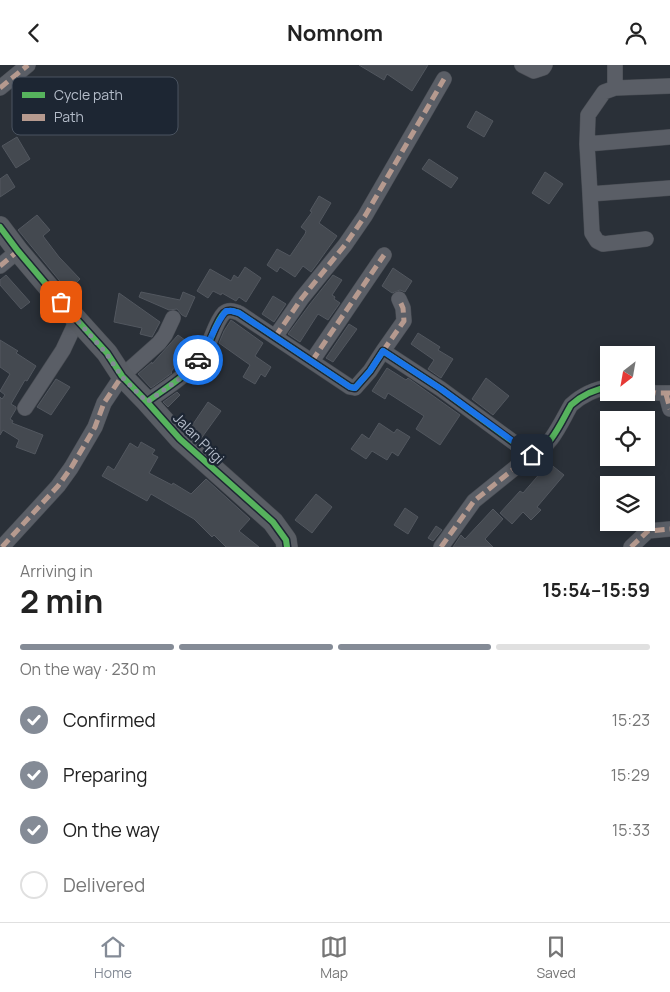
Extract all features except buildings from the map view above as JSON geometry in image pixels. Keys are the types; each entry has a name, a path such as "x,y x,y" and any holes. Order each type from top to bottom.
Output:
{"street":[{"path":"13,77 28,65"},
{"path":"522,65 534,71 543,68 545,65"},
{"path":"615,65 615,88"},
{"path":"0,88 12,78"},
{"path":"275,337 302,298 345,245 365,216 444,79"},
{"path":"646,239 604,243 597,241 592,233 587,144 588,115 604,91 615,88 670,85"},
{"path":"587,144 670,137"},
{"path":"590,194 670,188"},
{"name":"Jalan Prigi","path":"0,227 18,251 106,353 122,377 187,445 273,522 286,540 288,547"},
{"path":"0,266 18,251"},
{"path":"312,361 384,255"},
{"path":"147,402 193,367 208,346 226,311 239,313 350,387 355,388 370,371 404,321 403,308 399,299"},
{"path":"2,547 71,468 95,427 104,403 122,377 159,343 173,318"},
{"path":"25,409 63,350 77,320"},
{"path":"383,351 441,389 532,455"},
{"path":"441,547 474,501 532,455 540,452 571,405 577,400 600,389"},
{"path":"655,392 668,393 670,409"},
{"path":"631,547 648,531 670,529"}],"marked path":[{"path":"13,77 28,65"},
{"path":"0,88 12,78"},
{"path":"275,337 302,298 345,245 365,216 444,79"},
{"path":"0,266 18,251"},
{"path":"312,361 384,255"},
{"path":"383,351 404,321 403,308 399,299"},
{"path":"2,547 58,486 71,468 95,427 104,403 122,376"},
{"path":"655,393 670,393"},
{"path":"666,394 670,409"},
{"path":"441,547 474,501 531,455"},
{"path":"631,547 648,531 670,529"}],"cycle path":[{"path":"0,227 61,302 107,353 122,376 180,439 273,522 286,540 287,547"},
{"path":"147,402 191,368 206,349 221,317 229,311 239,313 350,387 355,388 370,371 383,351 441,389 531,455 538,452 550,441 571,405 588,393 600,389"}],"way so far":[{"path":"61,302 106,353 122,377 147,402 182,377 198,360"}],"route":[{"path":"198,360 208,346 226,311 239,313 350,387 355,388 360,383 383,351 441,389 532,455"}]}
